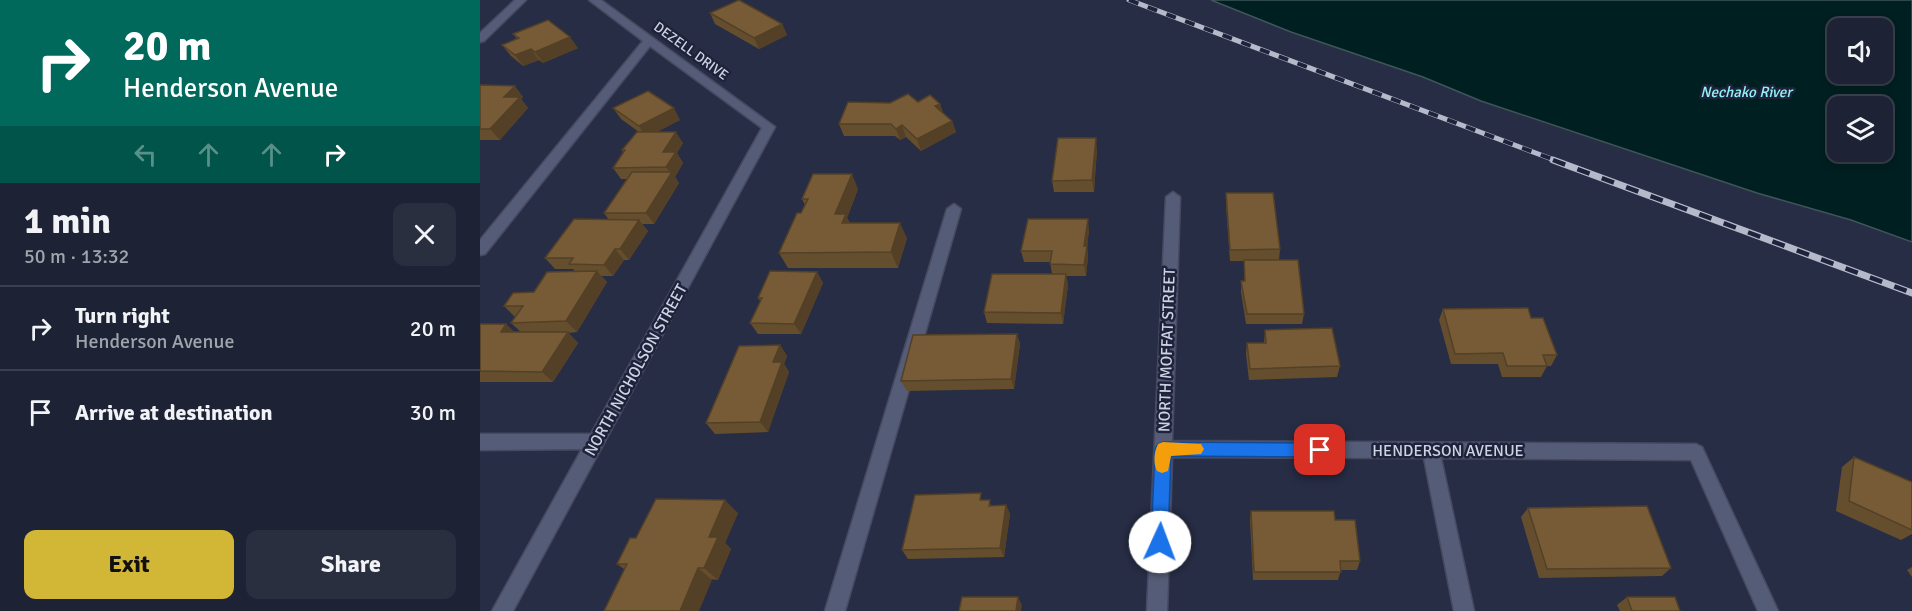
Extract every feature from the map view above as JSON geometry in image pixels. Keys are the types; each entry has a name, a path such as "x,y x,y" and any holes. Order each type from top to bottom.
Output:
{"street":[{"path":"480,39 521,0"},
{"name":"DEZELL DRIVE","path":"594,0 769,127"},
{"path":"480,250 650,39"},
{"name":"NORTH NICHOLSON STREET","path":"502,611 769,127"},
{"name":"NORTH MOFFAT STREET","path":"1157,611 1173,197"},
{"path":"835,611 954,209"},
{"path":"480,442 597,441"},
{"name":"HENDERSON AVENUE","path":"1163,449 1696,452 1768,611"},
{"path":"1431,450 1464,611"}],"water":[{"name":"Nechako River","path":"1211,0 1912,0 1912,242 1851,220 1757,193 1481,101 1423,77 1291,32"}],"building":[{"path":"739,0 782,24 754,38 710,13"},
{"path":"548,20 570,37 535,52 531,49 515,55 502,45 519,38 513,34"},
{"path":"480,85 515,86 504,97 520,97 490,129 480,129"},
{"path":"648,91 674,108 639,126 613,108"},
{"path":"908,94 918,102 930,95 940,104 935,106 952,121 917,139 902,125 896,129 891,124 839,124 848,102 890,103"},
{"path":"637,132 676,132 663,152 676,152 666,167 613,168 625,150 622,150"},
{"path":"1058,138 1096,138 1092,180 1052,181"},
{"path":"632,172 672,172 646,213 604,213"},
{"path":"813,174 852,174 835,214 846,214 842,223 900,223 891,252 779,253 797,213 801,213 808,199 802,199"},
{"path":"1226,193 1273,193 1280,249 1230,250"},
{"path":"574,219 639,220 620,249 615,249 604,265 569,264 573,258 545,258"},
{"path":"1028,219 1088,219 1084,265 1050,264 1052,251 1021,251"},
{"path":"1244,260 1298,260 1304,314 1247,314 1241,281 1245,281"},
{"path":"597,271 566,321 511,323 523,306 504,306 513,293 534,292 547,272"},
{"path":"770,271 817,272 794,324 750,323 762,298 758,298"},
{"path":"992,274 1066,274 1061,313 984,312"},
{"path":"1528,308 1531,318 1543,318 1557,355 1543,355 1547,366 1507,366 1503,353 1455,354 1443,309"},
{"path":"480,324 506,324 501,332 568,332 542,372 480,371"},
{"path":"1332,328 1340,366 1250,369 1247,343 1266,343 1265,330"},
{"path":"1017,334 1011,379 901,381 913,335"},
{"path":"780,345 773,362 782,362 760,422 706,423 739,346"},
{"path":"1854,457 1912,482 1912,530 1849,501"},
{"path":"981,493 980,500 990,500 989,506 1006,505 1000,548 902,550 915,495"},
{"path":"656,499 725,500 709,537 718,537 704,568 698,568 680,611 604,611 627,564 617,564 630,538 636,538"},
{"path":"1647,506 1671,568 1547,569 1528,508"},
{"path":"1251,511 1334,511 1335,520 1355,520 1360,561 1340,561 1341,572 1254,572"},
{"path":"962,597 1018,597 1016,611 959,611"},
{"path":"1627,597 1675,597 1680,611 1632,611"}],"railway":[{"path":"1129,0 1557,161"},
{"path":"1553,160 1912,293"}],"slow traffic":[{"path":"1162,466 1163,449 1196,449"}],"route":[{"path":"1160,542 1163,449 1320,450"}]}
